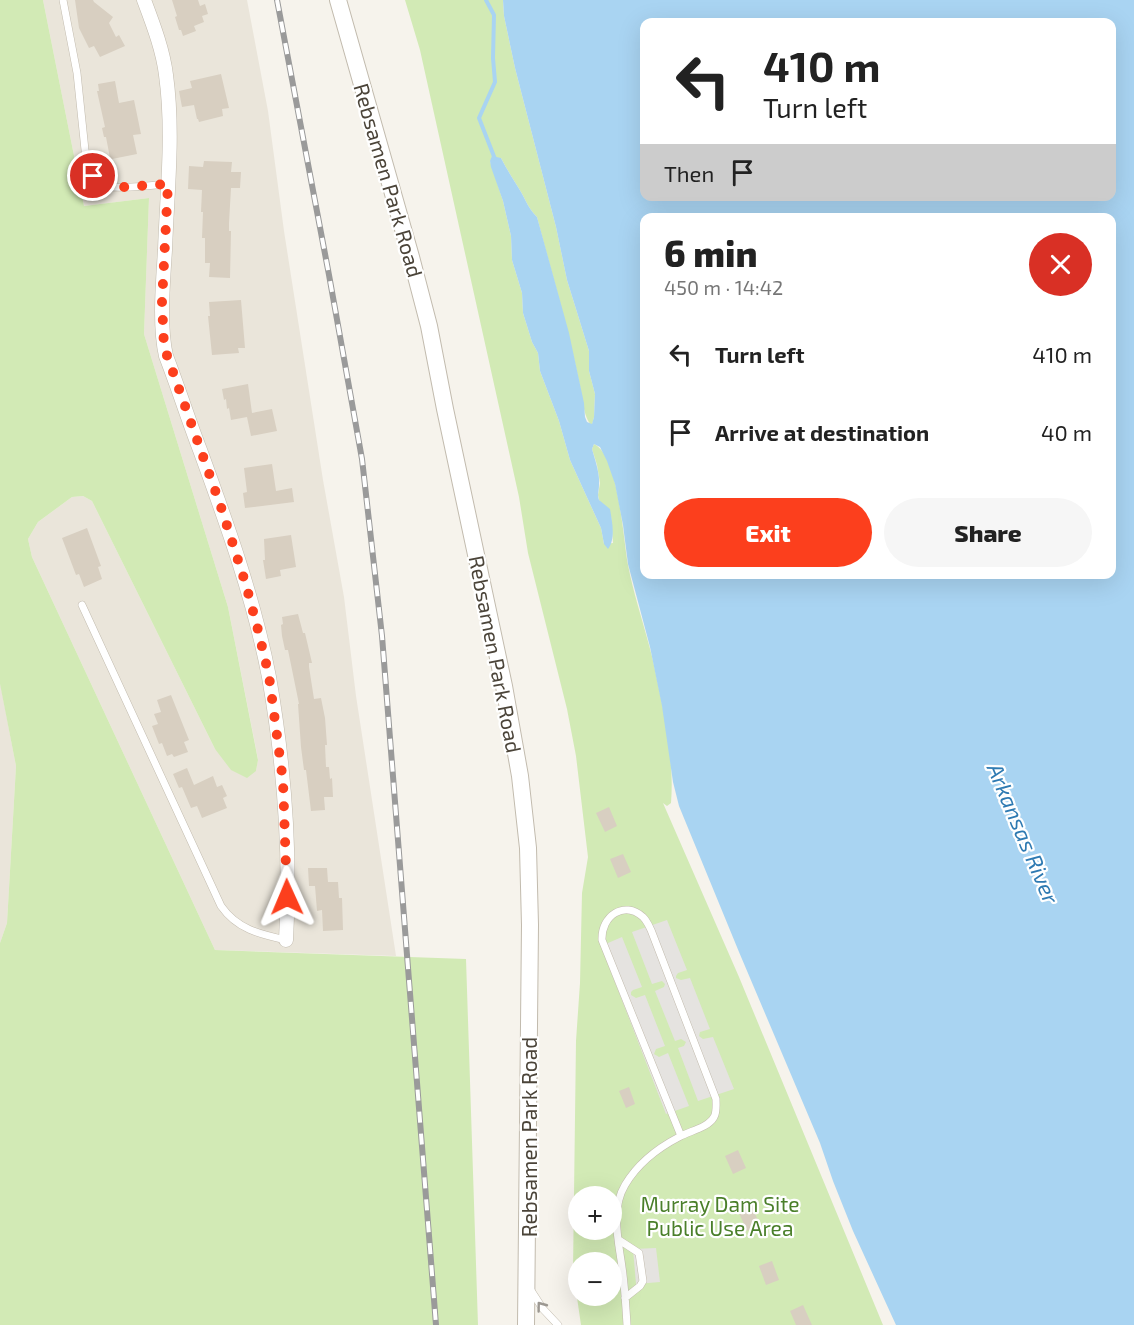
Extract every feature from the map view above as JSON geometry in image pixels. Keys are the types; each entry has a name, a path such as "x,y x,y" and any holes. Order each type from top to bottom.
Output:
{"street":[{"path":"144,0 155,30 166,74 170,123 162,302 164,347 246,585 269,676 283,781 286,940"},
{"name":"Rebsamen Park Road","path":"338,0 409,246 429,326 504,686 521,784 528,848 530,925 526,1325"}],"lane":[{"path":"63,0 78,73 85,150 93,176 99,184 109,188 168,184"},
{"path":"82,605 221,906 235,922 251,930 286,940"},
{"path":"622,1191 635,1170 652,1153 710,1121 716,1112 716,1099 647,922 638,914 621,911 607,921 602,930 602,940 681,1136"},
{"path":"619,1240 639,1253 643,1281 626,1298"},
{"path":"619,1240 627,1325"},
{"path":"526,1284 543,1309 558,1325"}],"shaded area":[{"path":"43,0 247,0 268,111 284,231 344,597 356,696 396,956 215,950 32,557 28,539 38,522 72,497 83,496 92,501 215,749 256,771 258,759 228,607 144,334 149,198 84,206"},
{"path":"0,682 16,766 7,923 0,943"},
{"path":"667,920 687,970 678,973 676,978 681,980 690,978 710,1029 700,1032 699,1036 703,1039 713,1037 734,1089 698,1101 678,1048 684,1046 686,1042 681,1039 675,1041 655,991 664,987 665,984 662,981 652,984 632,932"},
{"path":"622,937 642,987 633,990 631,995 636,998 645,995 665,1046 656,1049 654,1054 659,1057 668,1053 689,1106 666,1114 601,946"},
{"path":"656,1248 660,1282 636,1284 633,1249"}],"green space":[{"path":"0,0 43,0 84,206 149,198 144,334 228,607 258,760 256,771 247,778 231,770 215,749 92,501 83,496 72,497 38,522 28,539 32,557 215,950 466,959 478,1325 0,1325 0,943 7,923 16,766 0,684"},
{"name":"Murray Dam Site Public Use Area","path":"405,0 503,0 515,68 556,227 567,280 589,351 589,371 595,394 592,425 585,412 570,340 537,217 501,158 490,161 503,201 511,236 512,260 522,293 523,313 538,353 540,371 559,421 570,460 601,528 604,544 613,543 611,516 599,500 600,483 592,449 594,444 609,464 614,481 630,575 652,656 667,732 672,774 671,803 667,806 663,803 739,977 883,1325 581,1325 578,1306 622,1306 622,1252 573,1252 573,1240 622,1240 622,1186 574,1186 576,1041 582,893 588,857 576,756 567,709 528,553 519,497 420,50"}],"water":[{"name":"Arkansas River","path":"503,0 1134,0 1134,1325 896,1325 853,1231 820,1143 679,806 650,647 628,564 615,484 607,461 600,447 594,444 592,449 599,476 598,498 610,509 612,519 613,535 608,549 604,544 601,528 570,460 559,421 540,371 538,353 523,313 522,293 512,260 511,236 503,201 491,167 492,156 501,158 537,217 569,333 585,417 587,422 592,424 595,394 589,371 589,351 567,280 556,227 515,68"}],"building":[{"path":"75,0 93,0 113,17 109,23 116,37 119,35 125,46 100,57 94,46 89,48 79,28"},
{"path":"172,0 198,0 200,6 205,4 208,14 202,16 204,22 194,26 196,31 183,36 175,17 177,16"},
{"path":"221,74 229,108 222,109 223,116 199,122 194,105 182,107 179,91 192,88 190,81"},
{"path":"115,81 119,103 134,100 141,134 133,135 137,154 112,159 102,128 105,127 97,91 99,91 98,84"},
{"path":"204,161 232,162 231,172 241,172 240,188 231,188 230,278 209,277 210,263 205,263 205,238 202,238 202,190 188,189 189,166 203,167"},
{"path":"241,300 245,348 238,348 239,353 212,355 209,302"},
{"path":"248,384 252,413 272,409 277,431 251,436 247,417 231,420 222,389"},
{"path":"272,464 276,491 292,488 294,502 245,508 243,493 247,492 244,468"},
{"path":"87,528 101,566 98,567 102,579 84,587 79,574 76,575 62,538"},
{"path":"291,535 296,567 280,570 281,576 266,579 263,560 265,560 264,539"},
{"path":"298,614 312,663 309,663 309,667 314,699 321,698 325,718 326,767 329,767 330,779 332,778 333,797 324,797 325,810 311,811 301,747 299,704 288,650 285,650 282,636 282,617"},
{"path":"171,695 189,740 184,742 188,752 174,757 172,754 167,756 152,726 158,724 154,714 161,712 157,700"},
{"path":"187,768 194,785 213,776 217,787 222,785 227,796 223,798 227,808 202,818 197,806 191,808 182,787 179,788 173,774"},
{"path":"609,807 617,826 605,832 596,813"},
{"path":"623,854 631,872 618,878 610,859"},
{"path":"308,868 327,868 328,882 338,882 339,898 342,898 343,930 323,931 322,910 317,911 315,886 309,886"},
{"path":"629,1087 635,1104 626,1108 619,1091"},
{"path":"738,1150 746,1168 733,1174 725,1156"},
{"path":"752,1207 760,1225 747,1231 739,1213"},
{"path":"772,1261 779,1280 766,1285 759,1266"},
{"path":"803,1305 812,1325 796,1325 790,1311"}],"waterway":[{"path":"486,0 494,15 495,82 479,118 495,159"}],"railway":[{"path":"277,0 362,459 382,636 436,1325"}],"route":[{"path":"93,176 99,184 109,188 168,184 162,302 164,347 246,585 269,676 282,768 287,897"}]}
